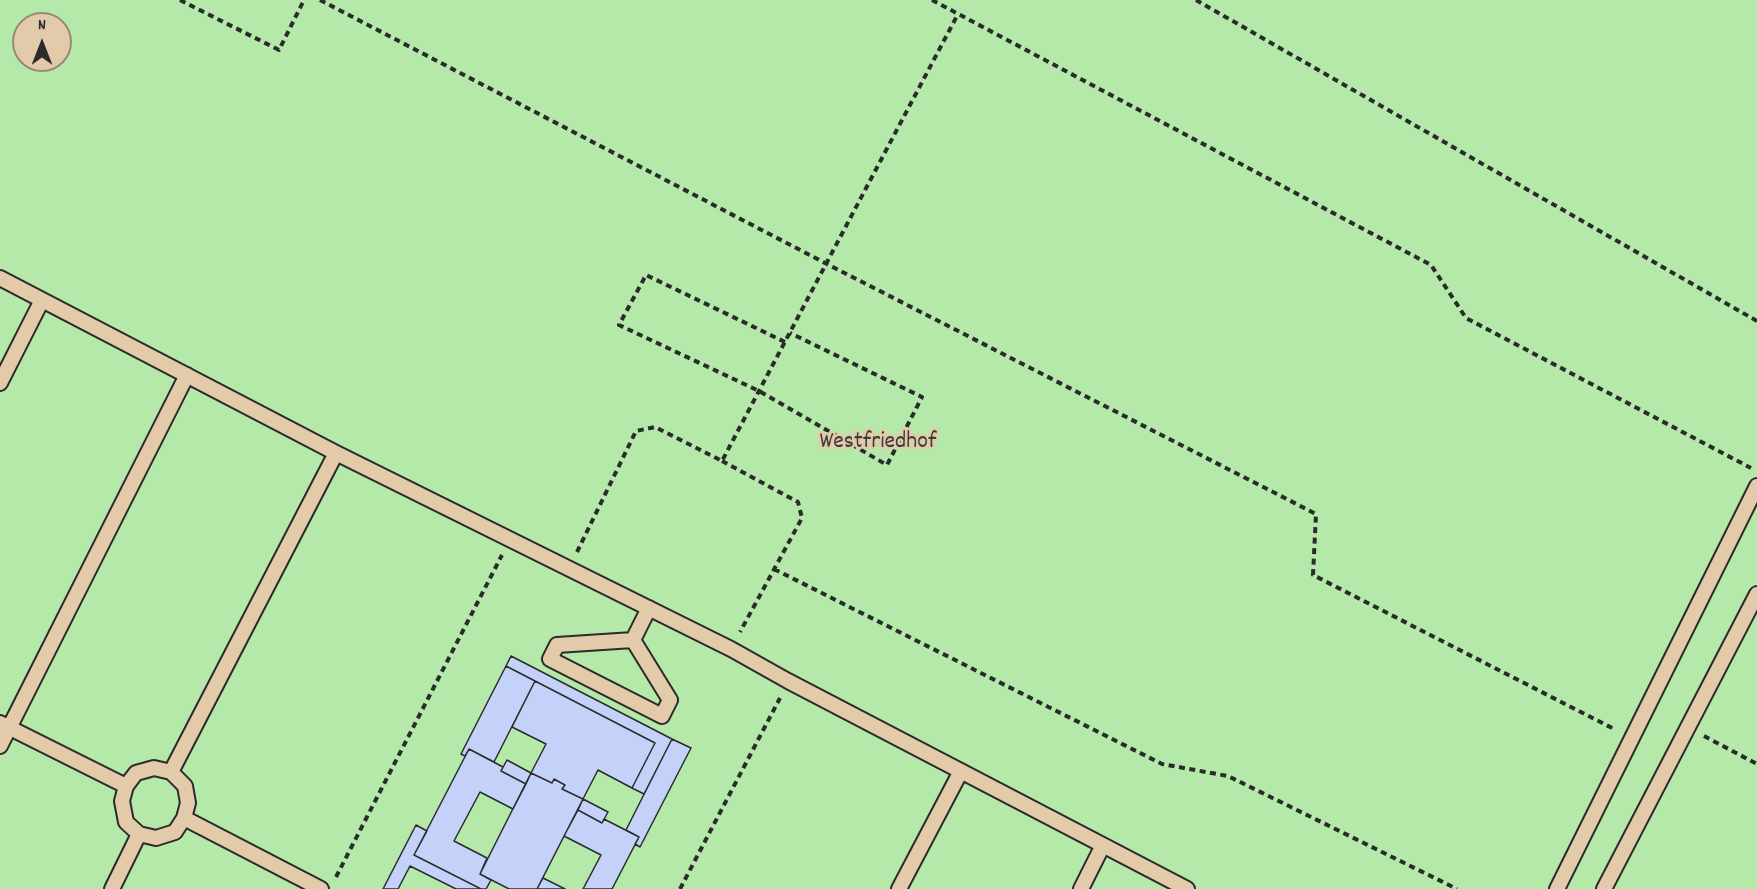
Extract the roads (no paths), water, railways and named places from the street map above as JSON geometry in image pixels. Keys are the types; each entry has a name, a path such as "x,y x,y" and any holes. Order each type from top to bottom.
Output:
{"lane":[{"path":"0,278 336,453 731,649 1187,889"},
{"path":"0,383 42,300"},
{"path":"0,746 5,725 187,375"},
{"path":"171,772 336,453"},
{"path":"1557,889 1757,486"},
{"path":"1604,889 1757,594"},
{"path":"633,640 649,608"},
{"path":"633,640 670,700 662,716 550,659 558,645 633,640"},
{"path":"5,725 126,786"},
{"path":"154,768 171,772 185,786 188,803 184,818 175,832 156,838 140,834 126,822 122,801 126,786 136,772 154,768"},
{"path":"899,889 961,771"},
{"path":"184,818 321,889"},
{"path":"112,889 140,834"},
{"path":"1081,889 1103,845"}],"park label":[{"name":"Westfriedhof","path":"878,444"}]}
